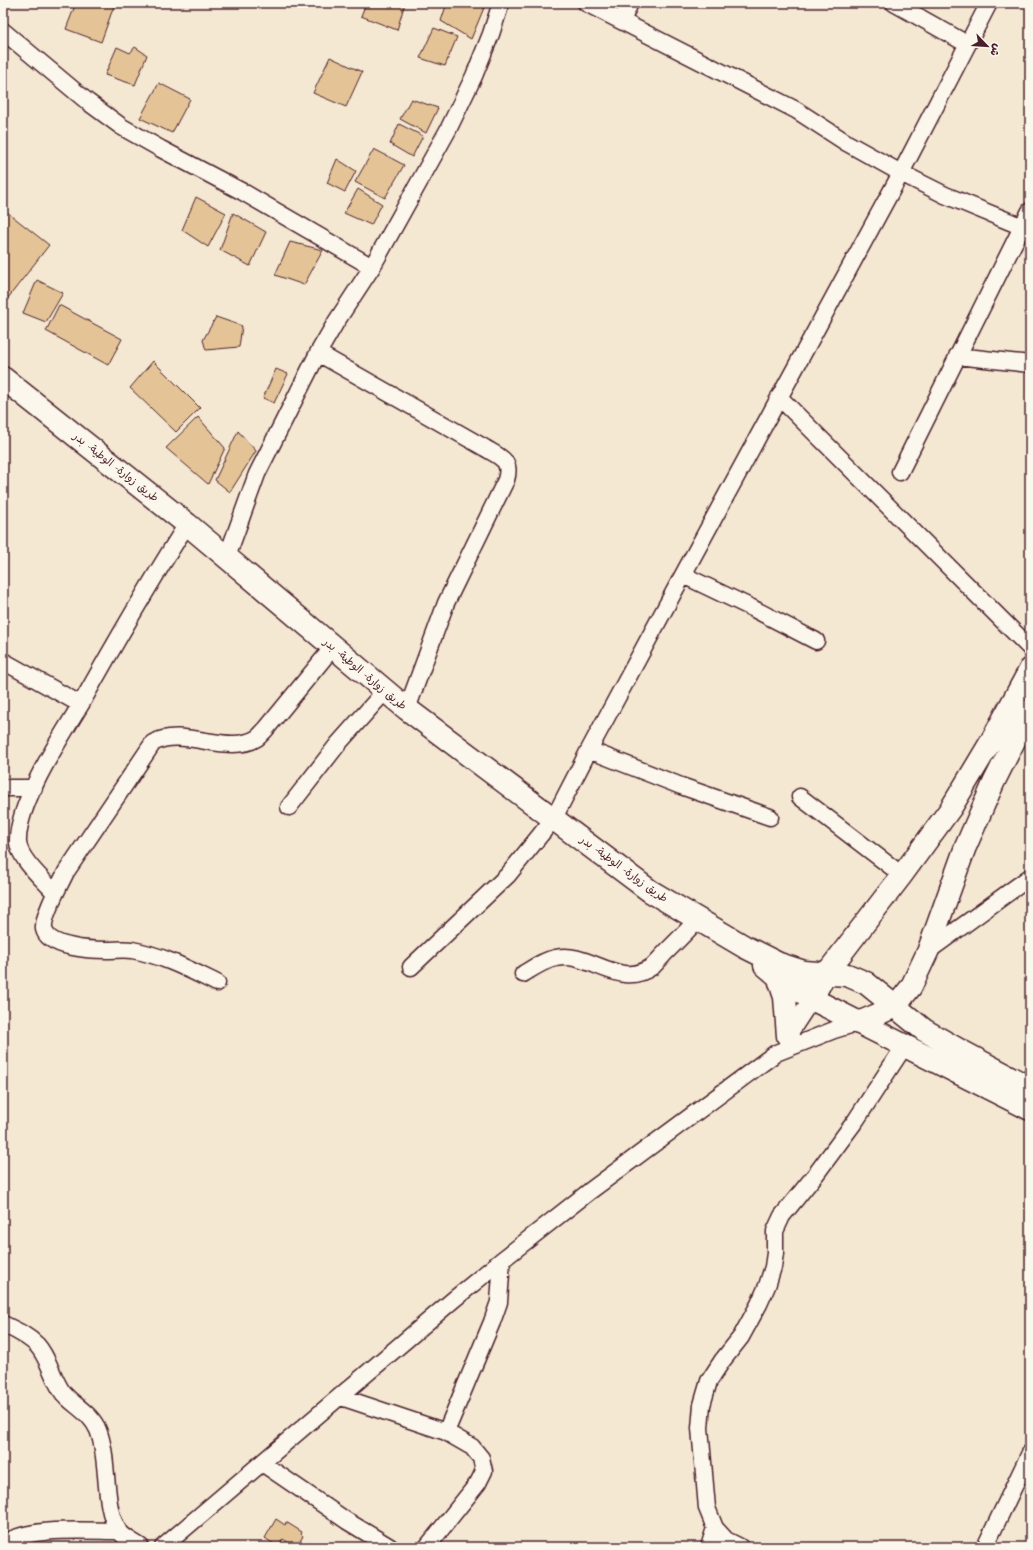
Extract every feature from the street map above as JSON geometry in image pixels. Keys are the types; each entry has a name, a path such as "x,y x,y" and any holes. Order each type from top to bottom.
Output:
{"highway":[{"name":"طريق زوارة- الوطية- بدر","path":"5,385 187,524 407,709 650,890 745,947"},
{"path":"745,947 779,964 796,970 825,975 847,975 866,982 924,1030 1030,1088"},
{"path":"745,947 778,976 812,999 1030,1109"},
{"path":"778,976 785,997 788,1036"}],"street":[{"path":"227,557 257,474 318,353 336,322 372,267 448,130 474,76 491,34 501,3"},
{"path":"586,3 796,110 847,143 901,174 952,198 1026,228"},
{"path":"622,21 630,3"},
{"path":"894,3 967,44"},
{"path":"411,967 508,875 554,818 588,750 901,174 989,3"},
{"path":"3,30 82,97 122,127 255,199 372,267"},
{"path":"900,472 958,356 1026,228 1030,211"},
{"path":"318,353 485,448 502,459 508,465 506,480 446,603 407,709"},
{"path":"958,356 1030,364"},
{"path":"779,397 1030,648"},
{"path":"55,893 22,856 18,844 19,824 34,788 57,744 133,612 187,524"},
{"path":"683,575 816,641"},
{"path":"217,983 176,963 130,950 105,950 68,947 52,941 44,929 45,920 55,893 85,843 153,743 166,738 234,743 246,742 257,738 333,647"},
{"path":"3,661 80,704"},
{"path":"776,1053 812,999 825,975 902,875 951,808 990,743 1030,669"},
{"path":"289,807 338,744 385,691"},
{"path":"163,1547 502,1260 590,1191 776,1053 895,1007 911,987 928,951 965,848 994,782 1030,710"},
{"path":"588,750 681,786 770,817"},
{"path":"3,788 34,788"},
{"path":"800,797 902,875"},
{"path":"928,951 1028,882"},
{"path":"523,974 538,965 557,957 573,958 612,972 626,974 638,972 652,966 698,919"},
{"path":"740,1547 726,1540 715,1528 707,1508 700,1428 702,1405 709,1381 722,1361 741,1337 765,1292 773,1267 775,1253 775,1231 782,1216 816,1174 856,1120 905,1045"},
{"path":"446,1432 499,1302 502,1260"},
{"path":"3,1324 27,1336 38,1346 62,1391 88,1415 98,1429 104,1453 108,1498 113,1518 119,1531 141,1547"},
{"path":"341,1396 446,1432 472,1447 481,1458 484,1471 478,1483 427,1547"},
{"path":"985,1547 1029,1456"},
{"path":"262,1463 347,1521 390,1547"},
{"path":"709,1547 715,1528"},
{"path":"3,1544 12,1538 58,1530 119,1531"}],"building":[{"path":"76,3 115,3 101,42 66,29"},
{"path":"366,3 405,3 397,30 361,16"},
{"path":"447,3 486,3 471,39 441,21"},
{"path":"434,28 457,37 445,66 420,58"},
{"path":"117,47 130,53 135,47 147,55 135,85 105,75"},
{"path":"330,57 362,72 346,107 313,93"},
{"path":"159,83 190,99 172,133 140,118"},
{"path":"411,99 438,108 426,133 400,119"},
{"path":"399,124 423,136 412,157 390,144"},
{"path":"374,149 404,165 385,198 355,182"},
{"path":"337,159 356,171 345,192 327,183"},
{"path":"358,189 382,204 371,225 344,213"},
{"path":"196,197 226,213 208,247 182,230"},
{"path":"7,212 49,245 8,298 3,294 3,218"},
{"path":"233,213 266,232 250,266 220,250"},
{"path":"290,242 323,250 304,285 275,275"},
{"path":"37,280 63,293 46,322 23,313"},
{"path":"59,305 122,339 108,365 46,331"},
{"path":"216,317 242,326 239,347 206,350 203,340"},
{"path":"153,361 200,408 176,432 130,388"},
{"path":"276,369 288,374 274,403 263,398"},
{"path":"198,417 225,448 208,484 166,448"},
{"path":"238,431 256,451 230,492 215,480"},
{"path":"276,1519 285,1525 286,1522 302,1532 301,1534 303,1536 297,1547 289,1547 291,1544 283,1539 278,1547 265,1538"}]}
